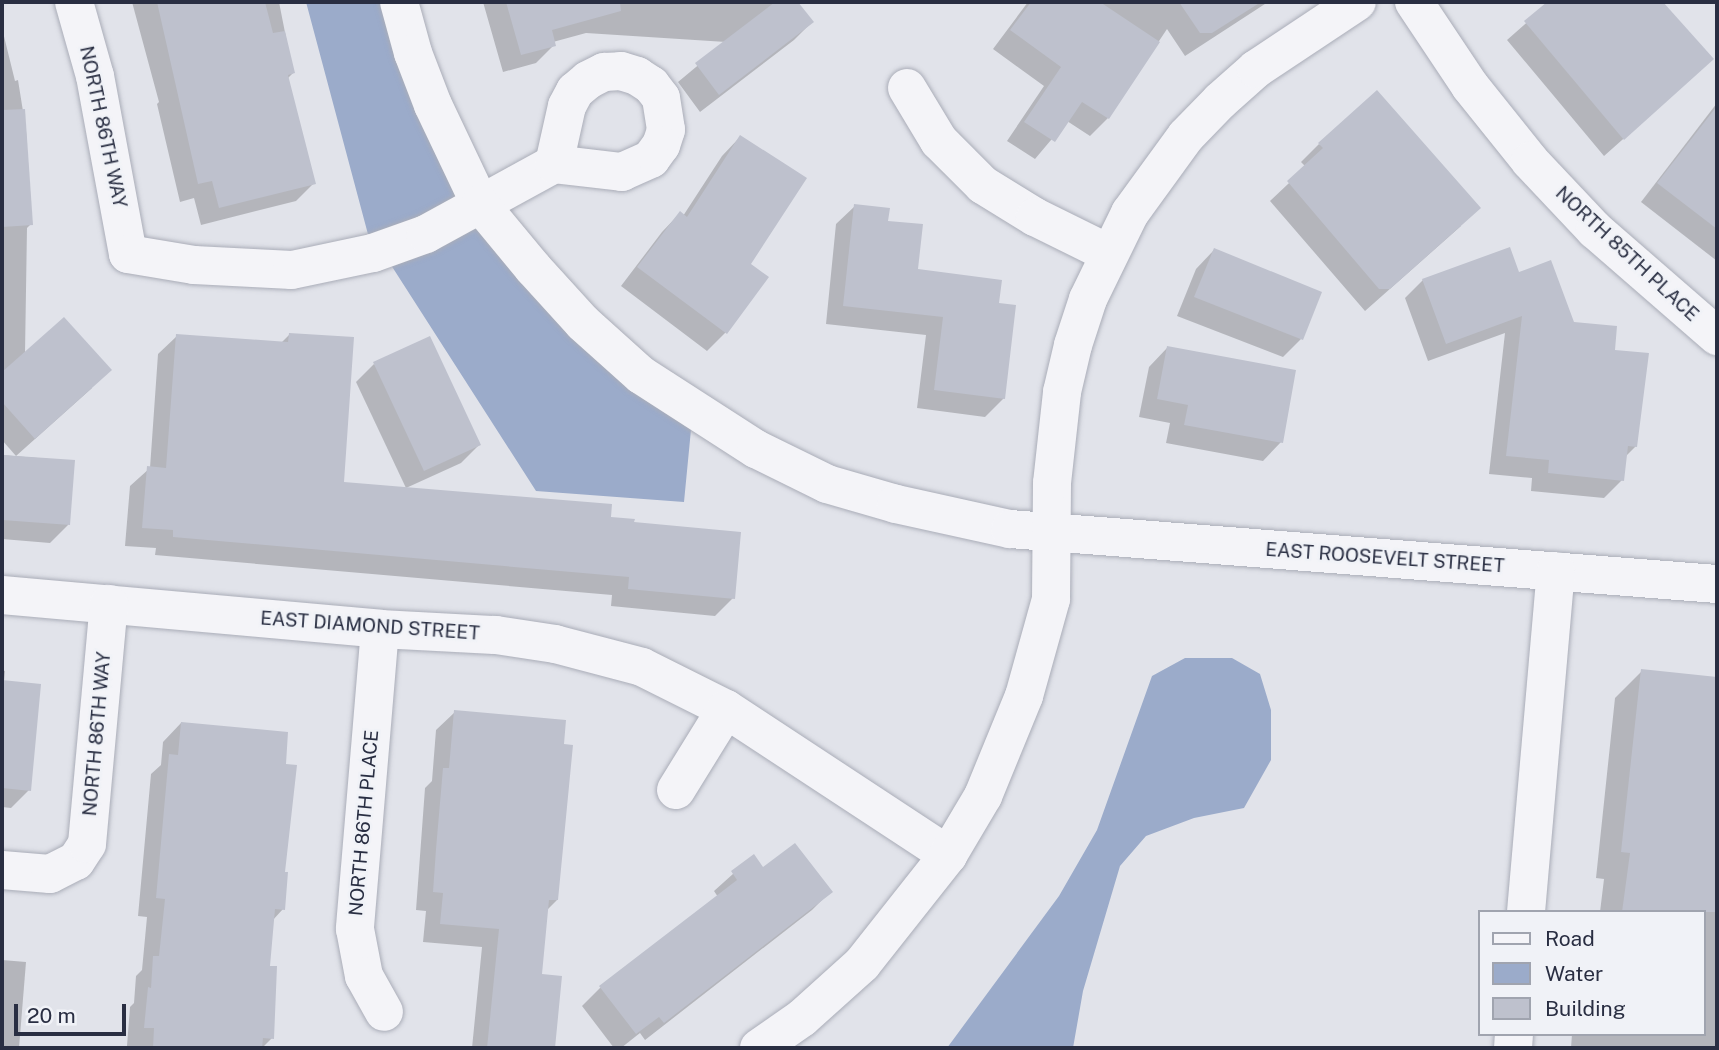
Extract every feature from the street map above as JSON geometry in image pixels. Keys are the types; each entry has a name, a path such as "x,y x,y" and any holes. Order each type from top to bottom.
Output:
{"street":[{"name":"NORTH 86TH WAY","path":"74,2 94,76 128,254 194,265 292,270 382,251 426,234 480,204"},
{"name":"EAST ROOSEVELT STREET","path":"399,2 413,53 433,105 480,204 583,323 641,375 756,449 827,484 896,504 985,524 1052,533 1717,584"},
{"path":"759,1048 802,1018 862,964 948,855 982,796 1024,696 1051,599 1052,483 1062,392 1088,299 1108,253 1156,173 1220,101 1256,69 1357,2"},
{"name":"NORTH 85TH PLACE","path":"1414,2 1471,86 1530,161 1595,230 1717,336"},
{"path":"907,88 939,141 983,185 1026,212 1108,253"},
{"path":"480,204 554,164"},
{"path":"1525,910 1556,571"},
{"name":"EAST DIAMOND STREET","path":"2,595 380,629 496,635 555,644 642,667 726,709 948,855"},
{"name":"NORTH 86TH WAY","path":"2,870 50,874 76,861 88,844 109,604"},
{"name":"NORTH 86TH PLACE","path":"380,629 355,929 364,976 384,1012"},
{"path":"676,790 726,709"}],"water":[{"path":"306,2 399,2 480,204 693,409 684,502 536,491 382,251 373,253"},
{"path":"1185,658 1232,658 1260,674 1271,710 1271,760 1244,808 1194,818 1146,836 1120,866 1083,991 1073,1048 947,1048 1059,896 1097,830 1152,676"}],"building":[{"path":"157,2 265,2 273,33 285,31 295,73 288,75 316,184 219,208 212,181 198,184"},
{"path":"506,2 620,2 621,11 552,30 556,46 521,55"},
{"path":"775,2 798,2 814,22 719,95 695,63"},
{"path":"1031,2 1100,2 1160,42 1109,119 1082,102 1055,142 1024,122 1061,67 1010,30"},
{"path":"1179,2 1261,2 1212,33 1200,33"},
{"path":"1547,2 1663,2 1714,59 1624,140 1524,21"},
{"path":"1377,90 1481,208 1390,289 1379,289 1287,181 1323,148 1318,143"},
{"path":"1717,106 1717,229 1657,183"},
{"path":"25,109 33,225 2,227 2,110"},
{"path":"740,135 807,178 751,264 769,277 727,334 637,267 680,211 687,217"},
{"path":"854,204 890,208 888,221 923,224 918,269 1002,280 999,303 1016,305 1005,399 934,390 943,317 843,306"},
{"path":"1510,247 1519,272 1551,260 1574,322 1617,326 1615,350 1649,353 1637,447 1628,446 1624,481 1548,473 1549,460 1506,456 1522,316 1446,344 1422,279"},
{"path":"1214,248 1322,292 1303,340 1194,297"},
{"path":"64,317 112,370 35,439 2,402 2,372"},
{"path":"289,333 354,337 344,482 612,504 611,517 635,519 634,522 741,532 735,599 628,589 629,577 173,537 173,530 142,528 147,466 166,468 176,334 288,342"},
{"path":"430,336 481,445 424,471 373,362"},
{"path":"1167,346 1296,370 1283,443 1184,425 1188,405 1157,399"},
{"path":"2,455 75,460 70,525 2,520"},
{"path":"1641,669 1717,677 1717,912 1622,910 1630,853 1621,852"},
{"path":"2,680 41,684 31,791 2,788"},
{"path":"454,710 566,720 564,744 573,745 558,900 549,900 542,974 562,976 555,1048 487,1048 499,929 440,924 443,893 433,892 443,768 449,768"},
{"path":"181,722 288,732 286,764 297,765 285,872 288,872 285,910 275,909 270,966 277,966 274,1039 263,1038 262,1048 153,1048 154,1028 144,1028 153,956 159,956 165,899 156,898 169,754 178,755"},
{"path":"795,843 833,892 664,1023 659,1017 636,1034 599,986 737,880 731,871 754,854 763,867"}]}
